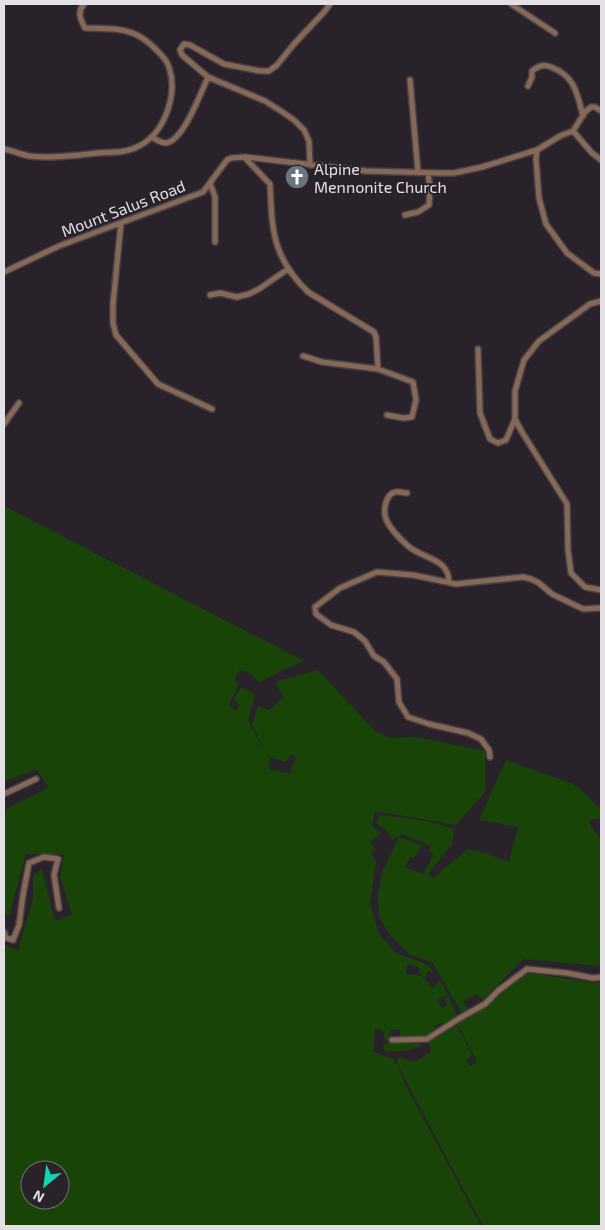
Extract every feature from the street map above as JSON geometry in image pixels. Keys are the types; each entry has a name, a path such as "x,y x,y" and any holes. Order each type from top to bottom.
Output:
{"street":[{"path":"4,149 30,156 60,157 118,152 138,147 152,137 161,126 170,105 171,84 168,65 157,50 139,35 129,31 85,28 79,18 80,8 84,4"},
{"path":"310,165 309,141 304,130 294,120 265,101 208,77 182,55 180,50 184,44 190,45 224,64 244,69 269,71 277,65 330,4"},
{"path":"511,4 555,33"},
{"path":"528,86 532,77 532,71 541,65 557,69 570,79 578,95 583,116"},
{"path":"152,137 163,143 169,142 184,129 208,77"},
{"path":"410,80 418,172"},
{"path":"601,111 591,107 573,131 592,153 601,160"},
{"name":"Mount Salus Road","path":"4,272 59,246 203,192 227,160 231,158 366,171 454,172 482,168 537,150 560,136 573,131"},
{"path":"537,150 538,198 546,224 567,253 594,273 601,274"},
{"path":"245,158 270,184 272,227 276,246 284,264 298,283 308,292 374,332 378,369"},
{"path":"405,215 418,212 429,205 428,172"},
{"path":"210,183 215,197 215,242"},
{"path":"121,223 113,304 113,323 116,335 158,384 212,409"},
{"path":"210,295 220,293 237,297 248,294 259,290 288,269"},
{"path":"478,349 480,413 490,439 498,443 506,440 515,420 515,391 524,360 539,341 590,304 601,301"},
{"path":"303,356 322,362 378,369 413,382 416,400 412,417 403,418 387,415"},
{"path":"4,424 19,404"},
{"path":"515,420 567,504 568,550 571,573 585,587 601,590"},
{"path":"407,493 395,492 390,496 386,502 386,518 393,530 409,547 441,565 448,574 450,582"},
{"path":"490,757 481,738 408,717 399,702 397,679 384,662 374,656 365,641 354,632 331,625 316,614 315,607 340,588 377,572 456,584 523,578 531,579 552,594 583,609 601,608"},
{"path":"4,794 36,779"},
{"path":"4,932 6,938 13,940 19,925 29,863 44,857 58,859 54,875 59,908"},
{"path":"392,1040 427,1039 485,1004 499,990 527,969 593,978 601,977"}],"green space":[{"path":"4,506 304,661 259,682 250,673 240,670 235,678 238,685 229,705 236,711 239,705 234,699 241,687 255,694 248,721 266,753 252,724 258,706 269,710 284,697 275,682 318,670 375,731 391,738 417,737 485,751 485,792 456,825 375,811 372,826 381,833 370,842 375,849 371,854 376,861 370,904 379,934 396,953 430,967 434,973 428,971 425,978 419,972 420,968 409,964 406,966 406,974 421,975 433,988 440,980 448,995 437,1000 442,1008 447,1005 445,999 448,996 458,1017 445,1026 440,1023 434,1027 436,1032 427,1036 400,1039 400,1030 390,1030 389,1039 385,1041 383,1030 375,1029 373,1052 394,1059 406,1086 481,1226 4,1226 4,944 18,951 33,898 33,876 42,869 55,921 72,915 60,877 64,854 26,854 9,916 4,913 4,810 48,788 37,769 5,781","holes":["290,755 296,756 290,774 269,769 269,757 286,762"]},
{"path":"506,760 575,785 601,809 601,818 588,821 601,841 601,966 523,959 483,1000 476,994 463,1002 469,1010 462,1013 433,963 409,954 391,936 379,917 378,894 382,872 399,837 422,845 415,857 410,857 405,868 424,874 433,854 429,851 431,846 402,834 393,840 387,831 377,824 378,815 427,821 454,830 452,844 428,874 433,878 468,849 509,862 518,827 479,820"},
{"path":"530,973 595,983 601,982 601,1226 483,1226 397,1064 398,1057 415,1062 431,1052 429,1041 457,1025 472,1055 466,1060 471,1066 477,1060 458,1024 514,982"},
{"path":"420,1041 421,1048 415,1047 412,1050 385,1052 383,1044"}],"place":[{"name":"Alpine Mennonite Church","path":"297,177"}]}
